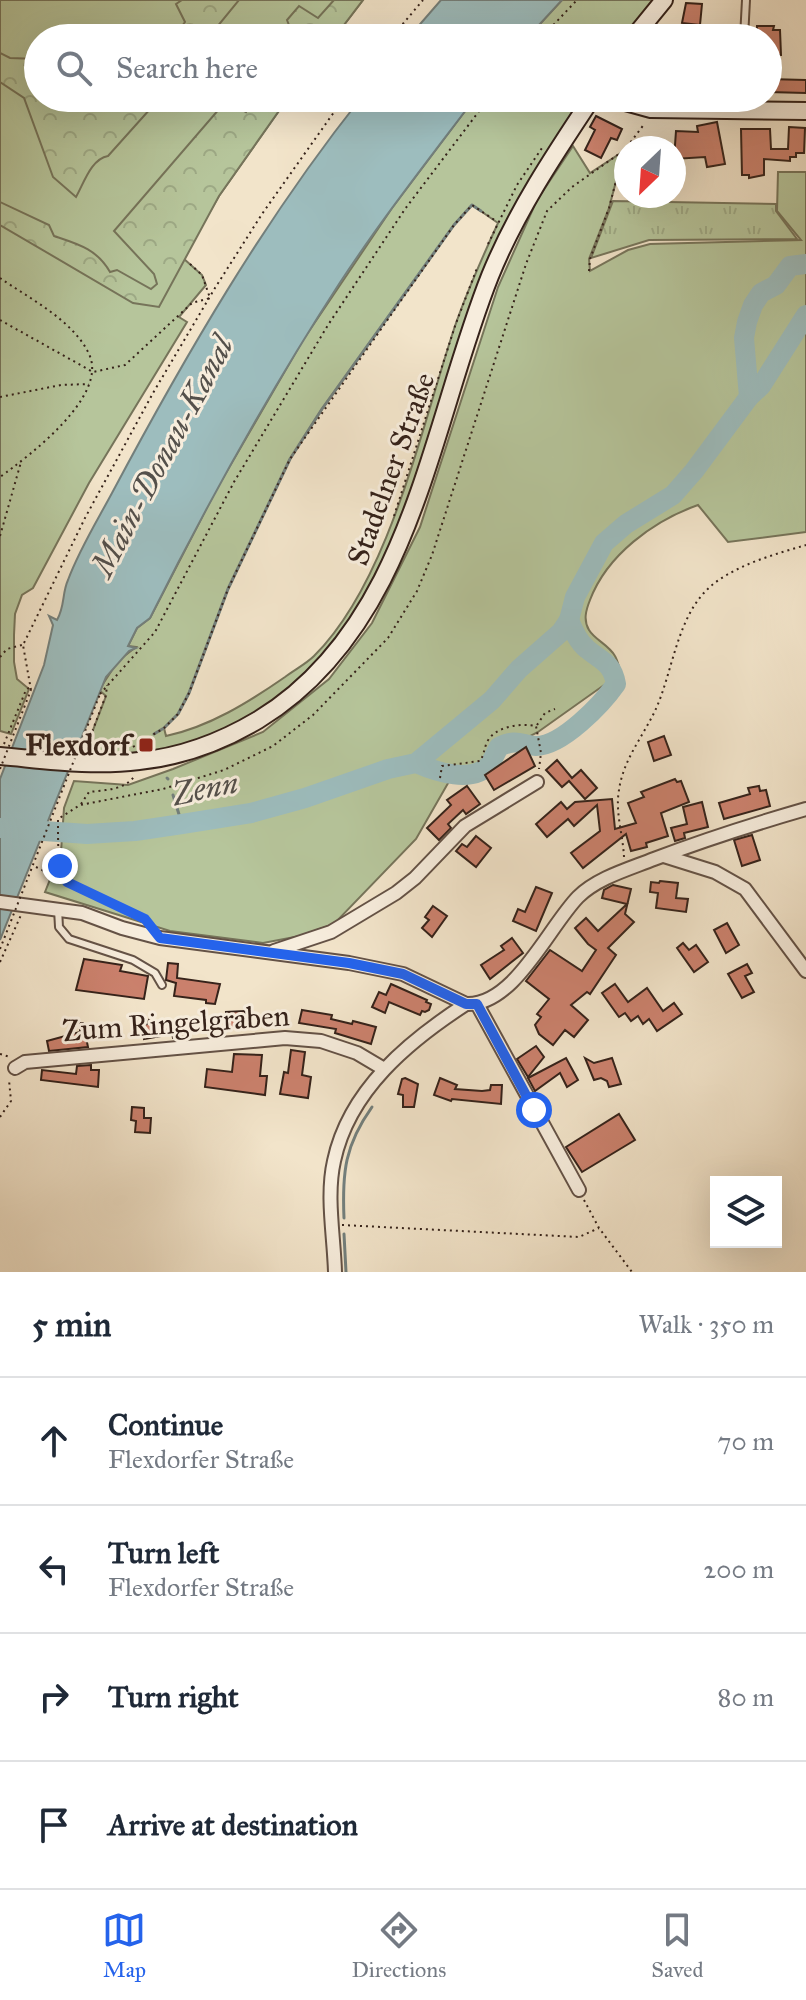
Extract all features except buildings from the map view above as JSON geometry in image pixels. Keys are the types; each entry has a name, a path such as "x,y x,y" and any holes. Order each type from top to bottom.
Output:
{"main road":[{"path":"644,24 664,0"},
{"path":"782,111 806,111"},
{"name":"Stadelner Straße","path":"2,750 80,764 166,757 207,746 244,729 277,709 319,673 361,618 397,549 491,274 518,215 583,112"}],"street":[{"path":"270,952 331,932 396,893 465,826 537,782"},
{"path":"335,1272 331,1189 334,1161 347,1123 384,1069 421,1034 471,1004 490,998 524,971 559,919 580,895 624,870 737,828 806,809"},
{"path":"664,856 715,872 745,889 806,971"},
{"path":"0,902 82,913 160,938 349,963 403,974 471,1004 579,1190"},
{"name":"Zum Ringelgraben","path":"15,1068 25,1062 267,1037 321,1041 357,1053 384,1069"}],"lane":[{"path":"745,24 746,0"},
{"path":"58,909 59,927 69,939 133,960 155,973 162,985"}],"path":[{"path":"403,24 423,0"},
{"path":"554,24 577,0"},
{"path":"0,769 32,685 23,645 100,491 153,393 210,298 262,214 334,112"},
{"path":"0,949 100,694 155,632 234,482 328,325 405,209 478,112"},
{"path":"636,136 648,112"},
{"path":"487,247 517,185 545,144"},
{"path":"555,202 614,157"},
{"path":"589,271 590,259 614,191"},
{"path":"128,750 164,728 178,714 189,693 228,589 290,459 360,359 454,225 472,205 498,222"},
{"path":"393,520 455,326 481,260"},
{"path":"188,262 202,275 210,298"},
{"path":"0,278 61,321 74,334 89,355 93,372 73,410 57,430 0,477"},
{"path":"0,320 93,372 125,365 192,303 210,298"},
{"path":"0,397 61,385 89,384"},
{"path":"0,536 21,461"},
{"path":"624,870 618,792 627,760 654,713 677,646 698,602 715,583 738,570 806,545"},
{"path":"0,650 23,645"},
{"path":"0,657 7,649"},
{"path":"2,750 26,690 32,685"},
{"path":"83,756 107,685"},
{"path":"537,782 541,753 536,726 545,713 555,709"},
{"path":"440,778 442,766 480,761 489,738 497,732 512,726 536,726"},
{"path":"80,805 89,792 115,789 131,781"},
{"path":"67,882 60,866 58,819 80,805 163,789"},
{"path":"36,867 145,919 160,938"},
{"path":"0,962 25,905"},
{"path":"0,1054 9,1055"},
{"path":"0,1117 11,1101 9,1075 15,1068"},
{"path":"579,1190 599,1228 632,1272"},
{"path":"333,1225 579,1237 599,1228"}],"green space":[{"path":"0,0 363,0 345,24 24,24 24,112 278,112 219,196 183,258 202,275 206,285 179,317 187,322 89,483 33,588 22,595 15,614 14,662 17,679 29,689 11,734 0,731"},
{"path":"182,0 239,0 219,24 184,24 176,4"},
{"path":"334,0 363,0 345,24 289,24 287,20 299,6 318,18"},
{"path":"562,0 664,0 644,24 540,24"},
{"path":"0,53 10,58 24,58 24,98 0,82"},
{"path":"29,112 147,112 108,156 97,162 76,197 53,177"},
{"path":"217,112 278,112 219,196 159,307 133,303 0,225 0,202 49,225 54,236 93,253 110,272 117,270 151,289 157,284 154,274 114,231"},
{"path":"464,112 583,112 518,215 408,520 319,673 207,746 80,764 106,696 99,690 118,661 136,647 128,646 137,628 150,618 216,490 303,340 392,208","holes":["472,205 498,223 474,276 400,502 383,546 340,625 311,659 257,696 213,720 166,736 164,728 178,714 189,693 228,589 290,459 322,409 454,225"]},
{"path":"573,146 590,173 614,157 614,189 589,259 590,271 628,250 650,244 801,240 777,211 778,172 806,172 806,532 728,542 698,505 665,520 634,542 608,568 586,615 589,630 612,652 621,673 538,732 451,778 416,839 334,924 300,936 263,943 170,931 45,892 61,852 64,808 74,781 128,785 263,732 329,679 372,623 420,527 498,287 537,200"},
{"path":"613,201 614,208 686,208 686,202 776,204 776,211 797,239 649,240 591,258"}],"water":[{"path":"441,0 562,0 540,24 420,24"},
{"name":"Main-Donau-Kanal","path":"350,112 464,112 339,284 240,449 150,618 137,628 128,646 136,648 129,651 106,677 0,940 0,779 44,665 53,625 49,616 57,620 66,585 83,547 197,340 259,240"}],"waterway":[{"path":"154,734 178,714 189,693 228,589 290,459 322,409 454,225 472,205 481,211"},
{"name":"Zenn","path":"749,397 744,338 753,305 761,293 776,285 790,266 806,264"},
{"name":"Zenn","path":"0,828 87,834 182,824 251,813 416,763 492,700 519,669 561,632 569,620 575,597 604,543 626,524 673,495 749,397 761,386 806,315"},
{"name":"Zenn","path":"416,763 444,773 474,774 490,764 499,747 515,742 536,746 546,744 569,732 591,712 616,684 609,666 581,643 569,620"},
{"path":"173,795 182,824"},
{"path":"344,1218 347,1160 356,1134 372,1107"},
{"path":"344,1234 346,1272"},
{"path":"328,1252 329,1272"}],"place":[{"name":"Flexdorf","path":"146,745"}],"route":[{"path":"60,866 67,882 145,919 160,938 349,963 403,974 466,1004 477,1004 534,1110"}]}
